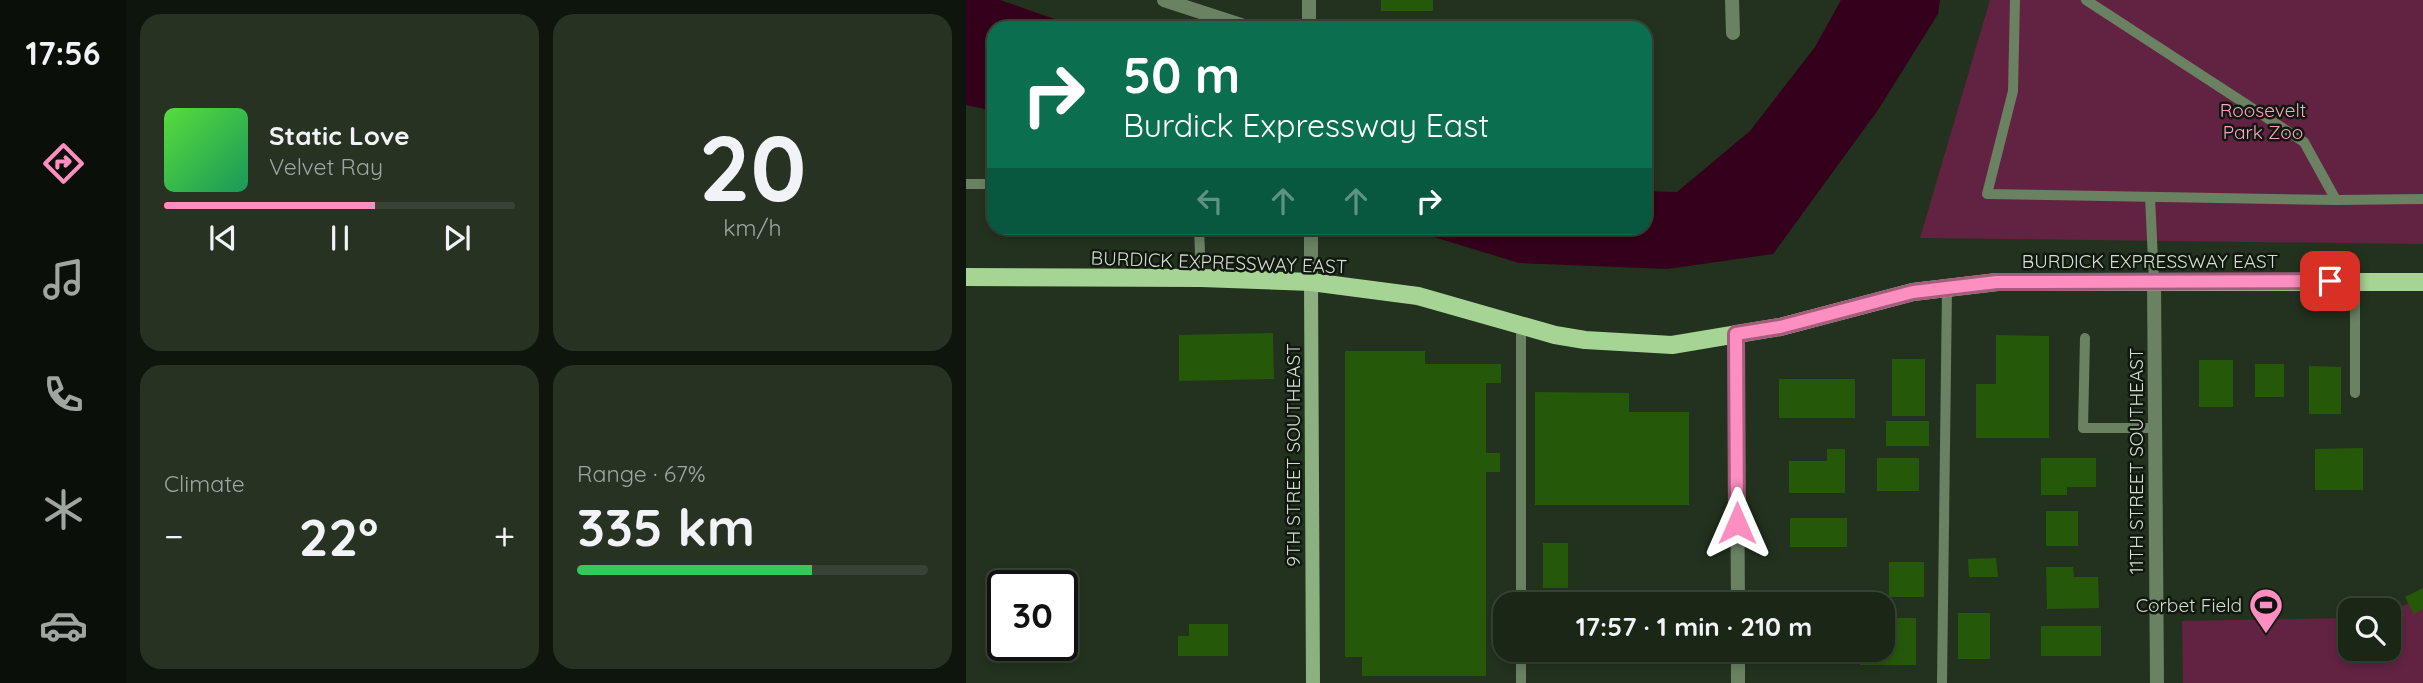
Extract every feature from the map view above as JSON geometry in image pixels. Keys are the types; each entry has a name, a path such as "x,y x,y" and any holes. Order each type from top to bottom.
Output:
{"main road":[{"name":"BURDICK EXPRESSWAY EAST","path":"966,277 1201,278 1311,282 1418,296 1521,326 1585,340 1672,345 1780,327 1913,292 1997,282 2423,282"}],"street":[{"path":"1164,0 1228,21"},
{"path":"1309,21 1310,0"},
{"path":"1732,0 1733,33"},
{"name":"9TH STREET SOUTHEAST","path":"1311,235 1313,683"},
{"name":"11TH STREET SOUTHEAST","path":"2154,281 2157,683"},
{"path":"1736,334 1738,592"},
{"path":"1738,662 1738,683"}],"lane":[{"path":"2015,0 2013,91 1987,194 2423,199"},
{"path":"2086,0 2304,142 2336,200"},
{"path":"966,184 987,184"},
{"path":"2150,197 2154,281"},
{"path":"1199,235 1201,278"},
{"path":"2356,281 2356,393"},
{"path":"1942,683 1947,288"},
{"path":"1521,326 1521,592"},
{"path":"2085,338 2083,428 2155,428"},
{"path":"1521,662 1521,683"}],"green space":[{"name":"Roosevelt Park Zoo","path":"1990,0 2423,0 2423,244 1920,238"},
{"name":"Corbet Field","path":"2423,598 2423,683 2183,683 2182,621 2338,618 2338,661 2401,661 2401,606"}],"shaded area":[{"path":"966,0 1000,0 1060,21 987,21 987,110 966,105"},
{"path":"1841,0 1940,0 1938,14 1878,110 1773,254 1667,269 1519,263 1427,235 1652,235 1652,191 1677,192 1750,131 1815,47"}],"building":[{"path":"1381,0 1433,0 1433,11 1381,11"},
{"path":"1273,333 1274,379 1179,381 1179,335"},
{"path":"1996,335 2049,336 2049,438 1976,438 1976,384 1996,384"},
{"path":"1345,351 1425,351 1425,364 1501,364 1501,383 1486,383 1486,453 1500,453 1500,472 1486,472 1486,676 1362,676 1362,657 1345,657"},
{"path":"1892,359 1925,359 1925,416 1892,416"},
{"path":"2199,360 2233,360 2233,407 2199,407"},
{"path":"2255,364 2284,364 2284,397 2255,397"},
{"path":"2309,366 2341,367 2341,414 2309,414"},
{"path":"1779,379 1855,379 1855,418 1779,418"},
{"path":"1535,392 1629,393 1629,412 1689,412 1689,505 1535,505"},
{"path":"1886,421 1929,421 1929,446 1886,446"},
{"path":"2363,448 2363,490 2315,490 2315,449"},
{"path":"1827,449 1845,449 1845,493 1789,493 1789,461 1827,461"},
{"path":"1877,458 1919,458 1919,491 1877,491"},
{"path":"2041,458 2096,458 2096,487 2067,487 2067,495 2041,495"},
{"path":"2046,511 2078,511 2078,546 2046,546"},
{"path":"1790,518 1847,518 1847,547 1790,547"},
{"path":"1543,543 1568,543 1568,588 1543,588"},
{"path":"1996,558 1998,577 1969,577 1968,559"},
{"path":"1889,562 1924,562 1924,597 1895,597 1895,592 1889,592"},
{"path":"2046,567 2073,567 2074,577 2098,577 2099,608 2047,609"},
{"path":"2423,588 2423,609 2414,614 2405,597"},
{"path":"1958,613 1990,613 1990,659 1958,659"},
{"path":"1895,618 1916,618 1916,665 1860,665 1860,662 1895,662"},
{"path":"1189,624 1228,624 1228,656 1178,656 1178,636 1189,636"},
{"path":"2041,626 2101,626 2101,656 2041,656"}],"place":[{"name":"Corbet Field","path":"2266,635"}],"route":[{"path":"1737,523 1736,334 1780,327 1913,292 1997,282 2330,281"}]}
